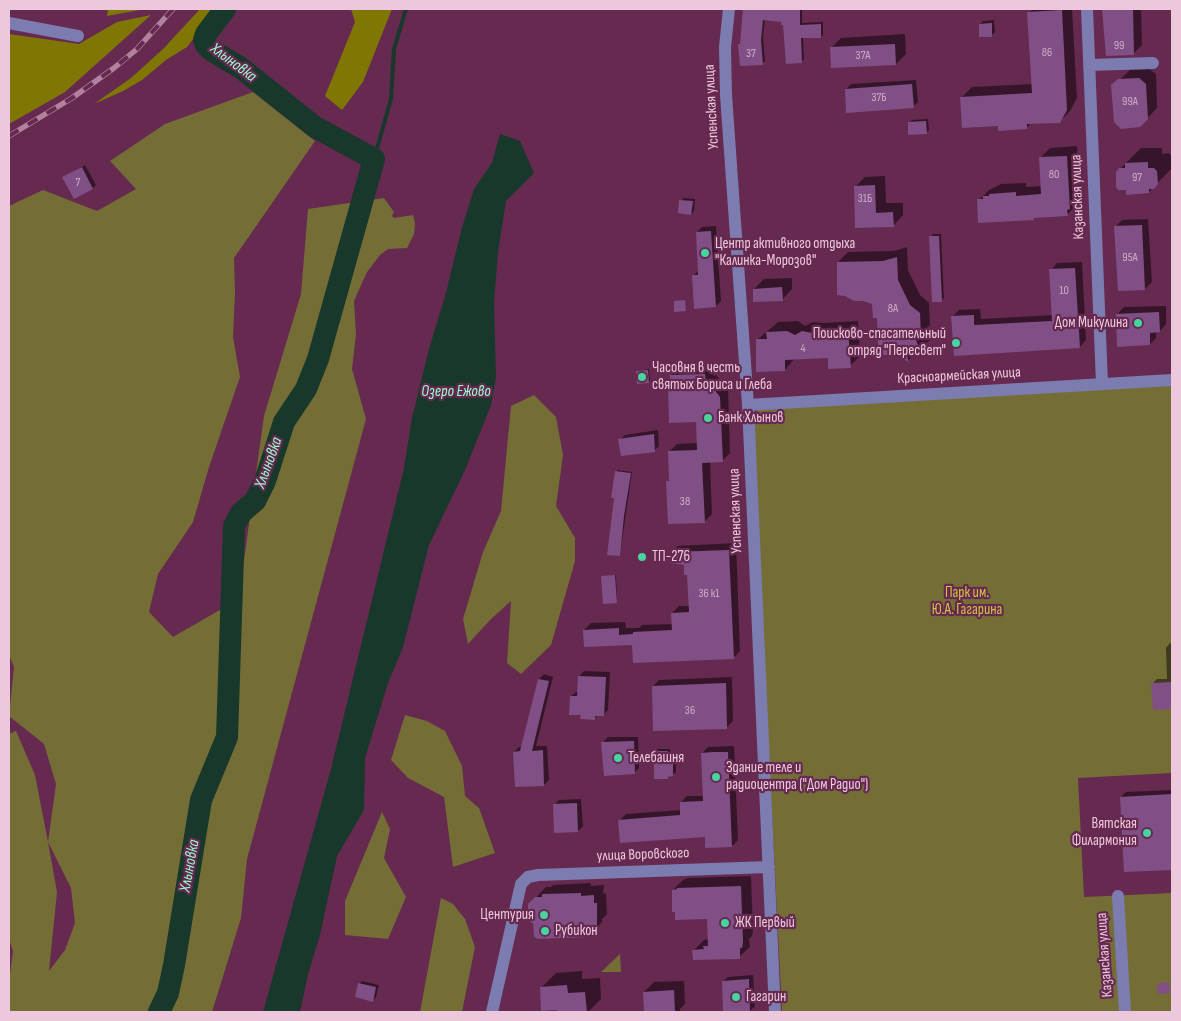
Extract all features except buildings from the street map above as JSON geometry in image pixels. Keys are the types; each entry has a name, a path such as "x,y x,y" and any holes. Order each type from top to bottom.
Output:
{"street":[{"name":"Успенская улица","path":"729,9 725,47 726,95 748,405 775,1012"},
{"name":"Казанская улица","path":"1087,9 1102,384"},
{"path":"9,23 78,36"},
{"path":"1089,65 1153,63"},
{"name":"Красноармейская улица","path":"748,405 1172,380"},
{"name":"улица Воровского","path":"492,1012 521,884 528,877 538,875 769,867"},
{"name":"Казанская улица","path":"1118,896 1125,1012"}],"green space":[{"path":"253,92 315,141 234,258 233,337 240,377 209,467 193,522 158,574 149,612 173,637 225,607 244,560 264,416 301,294 308,209 384,198 394,212 392,216 394,218 413,215 415,223 414,234 407,248 388,249 380,255 367,272 354,301 356,334 352,369 366,419 247,859 241,918 212,1012 9,1012 9,983 13,951 9,939 9,734 16,731 35,775 48,842 56,784 44,744 9,716 14,667 9,655 9,206 43,190 97,211 136,189 110,161 165,124","holes":["48,842 71,888 75,923 65,950 49,971 57,892"]},
{"name":"Парк им. Ю.А. Гагарина","path":"1172,380 1172,773 1078,778 1084,897 1172,893 1172,1012 782,1012 752,422 758,410"},
{"path":"534,395 556,417 563,455 556,506 575,538 575,561 551,645 521,674 507,663 511,601 468,644 463,619 483,552 501,511 511,406"},
{"path":"405,715 427,721 445,731 462,766 465,796 479,808 495,853 453,867 444,797 408,778 391,760"},
{"path":"382,812 390,829 384,858 406,897 388,939 345,935 345,901"},
{"path":"441,898 453,904 465,919 475,947 462,1012 420,1012"},
{"path":"620,954 621,972 601,972"}],"shaded area":[{"path":"108,9 145,9 107,16"},
{"path":"200,9 216,9 187,47 166,60 142,80 94,104 131,78 164,48"},
{"path":"351,9 392,9 363,82 342,110 325,96 355,22"},
{"path":"151,15 65,92 9,124 9,34 79,44 117,22"}],"water":[{"name":"Озеро Ежово","path":"500,134 520,141 534,173 506,201 498,252 494,303 496,377 491,405 465,470 429,545 403,647 388,683 365,758 364,810 337,856 320,935 308,974 300,1012 263,1012 331,769 404,468 412,418 429,349 474,189 492,163"}],"waterway":[{"name":"Хлыновка","path":"159,1012 168,993 174,965 201,800 227,737 234,526 241,513 255,501 265,481 284,422 306,389 318,359 374,159 315,127 241,68 206,45 204,40 206,34 225,9"},
{"path":"374,159 391,99 394,49 406,9"}],"railway":[{"path":"9,136 72,98 114,68 137,49 173,9"}],"place":[{"name":"Центр активного отдыха \"Калинка-Морозов\"","path":"705,253"},
{"name":"Дом Микулина","path":"1138,323"},
{"name":"Поисково-спасательный отряд \"Пересвет\"","path":"956,343"},
{"name":"Часовня в честь святых Бориса и Глеба","path":"642,377"},
{"name":"Банк Хлынов","path":"708,418"},
{"name":"ТП-276","path":"642,557"},
{"name":"Телебашня","path":"618,758"},
{"name":"Здание теле и радиоцентра (\"Дом Радио\")","path":"716,777"},
{"name":"Вятская Филармония","path":"1147,833"},
{"name":"Центурия","path":"544,915"},
{"name":"ЖК Первый","path":"725,923"},
{"name":"Рубикон","path":"545,931"},
{"name":"Гагарин","path":"736,997"}]}
